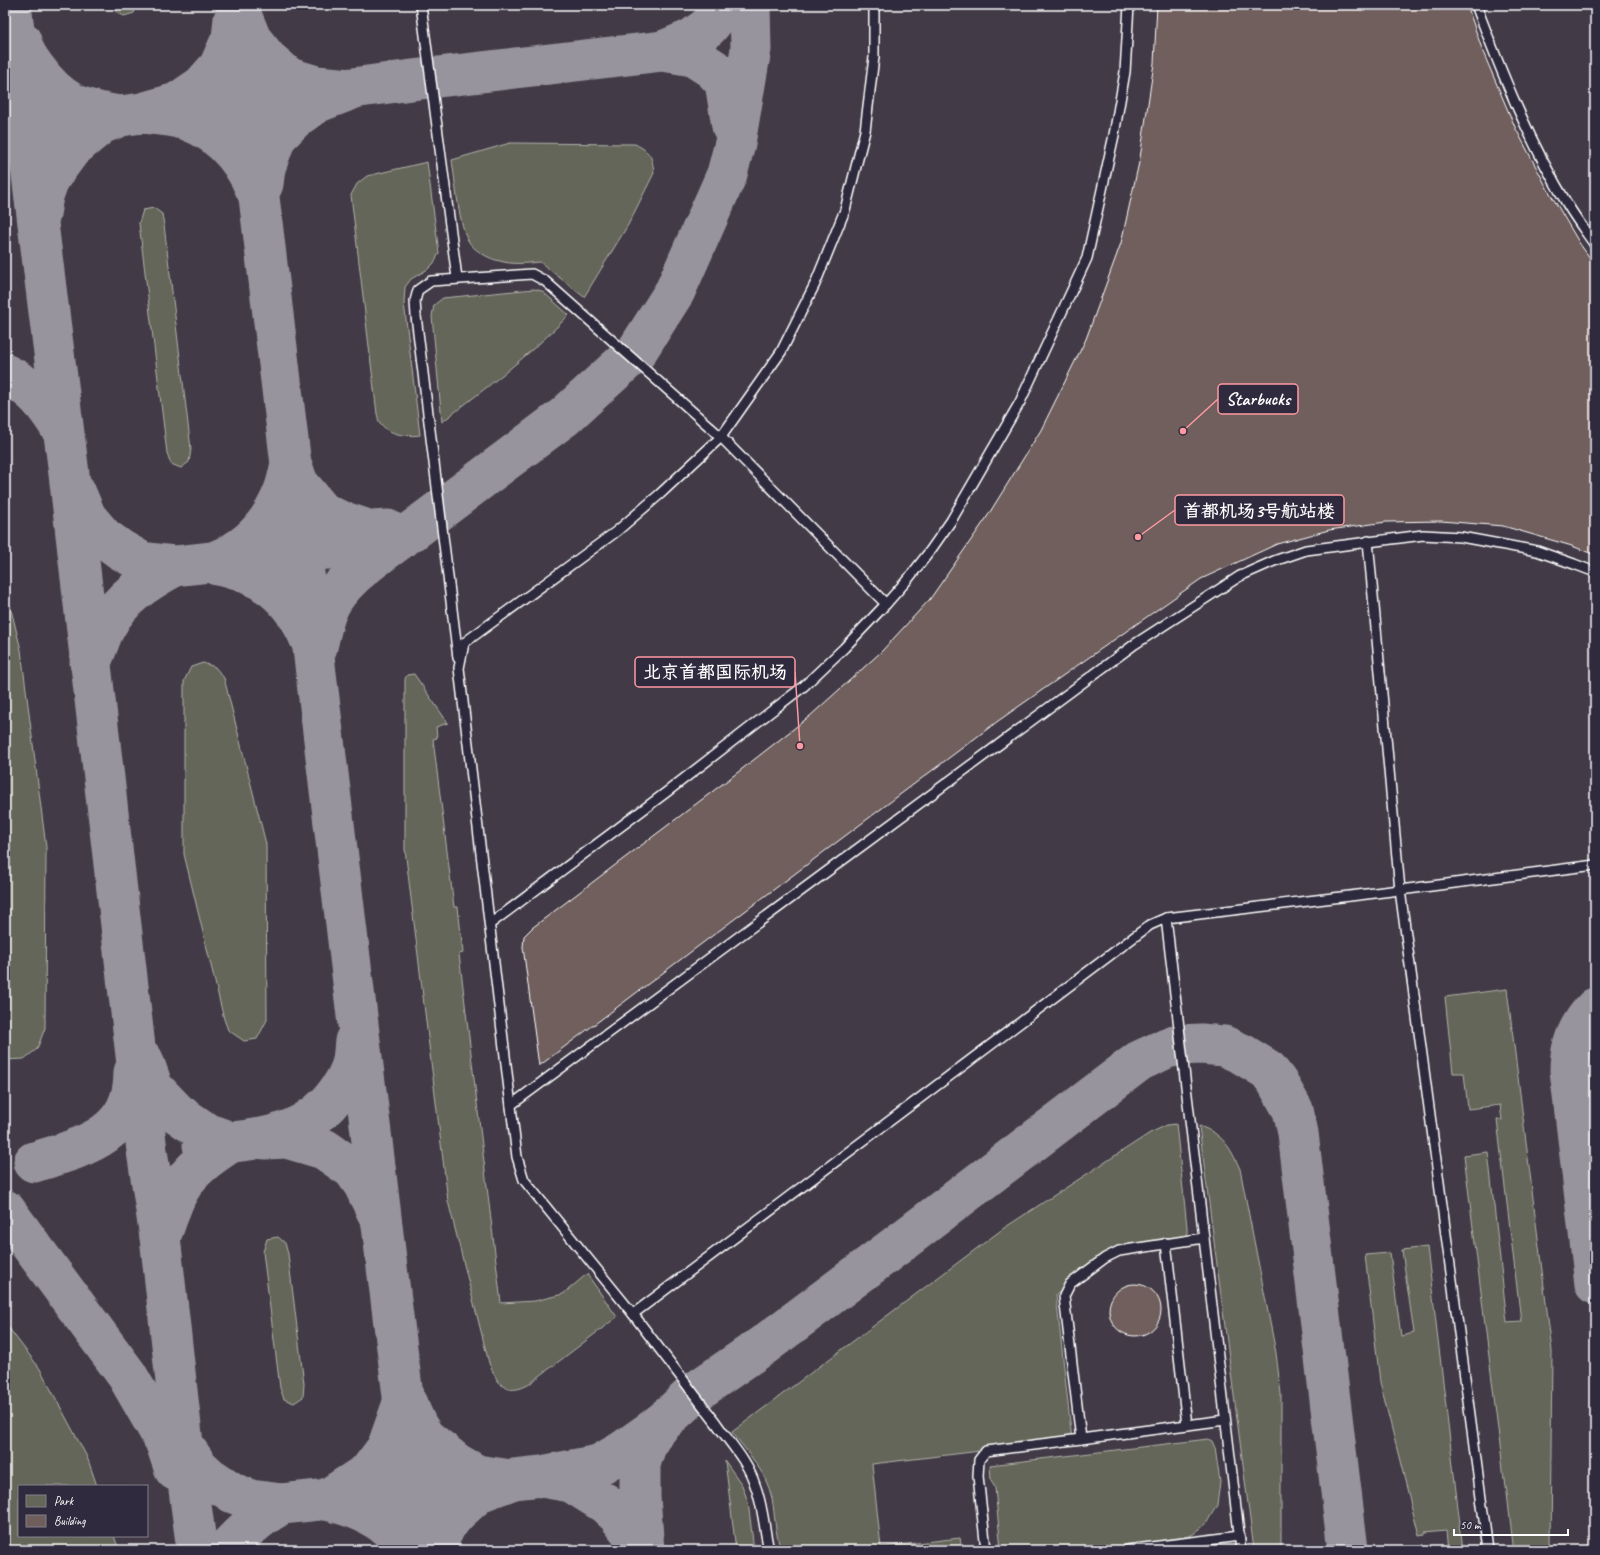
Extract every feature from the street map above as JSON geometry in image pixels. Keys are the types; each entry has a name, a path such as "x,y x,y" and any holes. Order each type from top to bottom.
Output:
{"lane":[{"path":"421,5 457,278"},
{"path":"459,668 464,643 617,531 721,438 781,352 815,284 845,210 865,131 874,56 874,5"},
{"path":"490,924 804,686 844,648 886,604 930,552 951,521 1020,402 1049,343 1087,258 1114,135 1124,80 1129,5"},
{"path":"1476,5 1492,49 1529,133 1569,207 1595,245"},
{"path":"769,1550 755,1484 741,1457 633,1314 524,1180 516,1157 490,924 415,302 418,290 431,281 457,278 532,274 545,281 721,438 886,604"},
{"path":"511,1105 1122,653 1240,576 1274,561 1306,550 1423,535 1461,537 1537,551 1595,572"},
{"path":"1368,541 1400,890 1488,1550"},
{"path":"633,1314 1150,925 1166,918 1595,865"},
{"path":"1166,918 1241,1550"},
{"path":"1081,1439 1064,1296 1070,1284 1105,1258 1118,1251 1204,1238"},
{"path":"1166,1243 1187,1425"},
{"path":"986,1550 978,1476 979,1460 986,1451 1225,1420"},
{"path":"1127,1550 1240,1536"}],"shaded area":[{"path":"5,5 1595,5 1595,1550 5,1550"}],"green space":[{"path":"115,5 137,5 134,13 124,16 115,11"},
{"path":"510,143 635,144 644,149 651,158 654,173 628,225 584,297 540,262 505,262 483,254 469,242 460,214 452,160"},
{"path":"427,162 439,253 434,263 428,269 411,279 405,287 404,303 420,435 410,436 393,433 388,430 379,422 377,414 351,195 357,184 367,176"},
{"path":"154,208 162,214 164,225 191,449 189,462 181,468 171,464 167,453 139,223 143,210"},
{"path":"534,289 542,291 569,315 554,330 491,384 442,422 432,316 434,305 443,298"},
{"path":"5,585 21,650 46,847 45,1028 37,1049 24,1059 5,1060"},
{"path":"203,663 215,667 224,678 266,844 267,1020 257,1039 244,1041 228,1030 224,1019 184,854 184,681 191,667"},
{"path":"414,674 448,723 436,727 437,738 433,739 454,907 458,907 463,953 459,954 501,1303 535,1301 563,1294 587,1274 617,1317 528,1385 520,1388 508,1389 503,1386 495,1377 489,1363 448,1201 405,849 405,679 407,675"},
{"path":"1507,989 1552,1351 1550,1550 1513,1550 1464,1155 1488,1152 1507,1322 1521,1321 1497,1120 1502,1120 1500,1105 1468,1109 1464,1073 1453,1073 1445,997"},
{"path":"1176,1124 1187,1227 1187,1233 1184,1238 1115,1249 1056,1295 1072,1440 872,1464 881,1547 960,1538 962,1550 781,1550 777,1537 772,1498 769,1489 756,1463 732,1432 1004,1228 1150,1133 1167,1125"},
{"path":"1199,1126 1214,1133 1225,1142 1240,1169 1276,1353 1281,1394 1281,1550 1254,1550"},
{"path":"278,1237 285,1243 288,1254 304,1384 303,1397 294,1403 284,1399 280,1388 263,1252 267,1239"},
{"path":"1427,1247 1463,1550 1448,1550 1446,1531 1424,1533 1424,1535 1419,1536 1380,1382 1365,1255 1390,1253 1401,1336 1414,1333 1402,1250"},
{"path":"5,1323 40,1369 87,1457 97,1485 18,1485 18,1537 114,1537 119,1550 5,1550"},
{"path":"1208,1439 1212,1441 1215,1448 1220,1482 1217,1505 1206,1524 1192,1535 1168,1541 1092,1550 1001,1550 995,1488 991,1480 990,1465"},
{"path":"725,1461 742,1485 748,1502 754,1550 736,1550"}],"building":[{"path":"1157,5 1467,5 1483,52 1515,127 1547,188 1580,244 1595,265 1595,555 1572,546 1503,526 1441,521 1386,522 1329,530 1277,544 1201,579 998,721 539,1066 523,947 524,936 532,928 810,716 881,652 930,599 985,520 1041,430 1086,339 1121,243 1140,158 1154,63"},
{"path":"1135,1284 1149,1288 1157,1296 1161,1310 1157,1324 1149,1332 1135,1336 1121,1332 1113,1324 1109,1310 1113,1296 1121,1288"}],"taxiway":[{"path":"11,5 69,474 147,1151 160,1237 183,1444 197,1550"},
{"path":"236,5 310,606 421,1550"},
{"path":"663,51 692,39 708,27 726,5"},
{"path":"75,491 86,517 103,537 121,550 142,562 175,566 373,544 411,532 564,417 635,354 675,291 727,174 735,143 751,49 750,5"},
{"path":"242,17 251,39 267,59 289,78 316,86 352,89 318,102 296,117 276,137 265,168 263,184"},
{"path":"234,19 232,38 219,67 202,86 177,103 142,113 171,116 189,121 202,126 214,134 234,153 243,165 256,190"},
{"path":"21,41 26,55 35,68 44,80 62,97 72,103 94,111 121,116 101,124 71,149 49,179 43,196 40,214"},
{"path":"5,139 27,130 41,127 142,113 248,102 412,80 663,51 693,56 713,69 725,82 732,126"},
{"path":"5,374 15,379 38,397 62,430"},
{"path":"218,560 240,549 258,533 265,524 283,493 291,463 298,483 322,512 338,520 371,531 388,530"},
{"path":"317,647 327,610 340,589 369,562 400,539"},
{"path":"217,565 233,568 248,574 262,580 274,589 285,599 294,611 303,624 310,639"},
{"path":"90,663 104,631 119,606 145,584 175,566"},
{"path":"1595,1008 1584,1022 1576,1036 1570,1061 1595,1284"},
{"path":"203,1145 237,1142 270,1136 301,1125 315,1116 332,1100 347,1078 353,1062 355,1041"},
{"path":"226,1550 252,1524 282,1504 542,1476 599,1465 623,1451 661,1424 694,1393 761,1347 1139,1061 1167,1048 1179,1045 1201,1044 1224,1046 1242,1054 1268,1070 1277,1082 1293,1110 1298,1133 1348,1550"},
{"path":"143,1060 153,1088 177,1113 206,1133 231,1142 216,1152 189,1175 173,1202 160,1237"},
{"path":"34,1162 88,1144 103,1135 116,1124 125,1111 132,1093 134,1072"},
{"path":"265,1139 287,1138 324,1149 353,1169 364,1185 377,1212"},
{"path":"5,1210 127,1375 165,1441 175,1470"},
{"path":"403,1403 387,1448 369,1472 326,1500 352,1507 376,1518 393,1531 409,1550"},
{"path":"407,1404 417,1426 425,1438 456,1463 477,1475 511,1480 479,1492 457,1512 446,1525 434,1550"},
{"path":"644,1550 640,1497 640,1464 646,1446 660,1424"},
{"path":"180,1441 198,1467 209,1477 233,1493 251,1500 282,1504"},
{"path":"542,1477 571,1482 606,1504 617,1514 631,1532 639,1550"}],"place":[{"name":"Starbucks","path":"1183,431"},
{"name":"首都机场3号航站楼","path":"1138,537"},
{"name":"北京首都国际机场","path":"800,746"}]}
